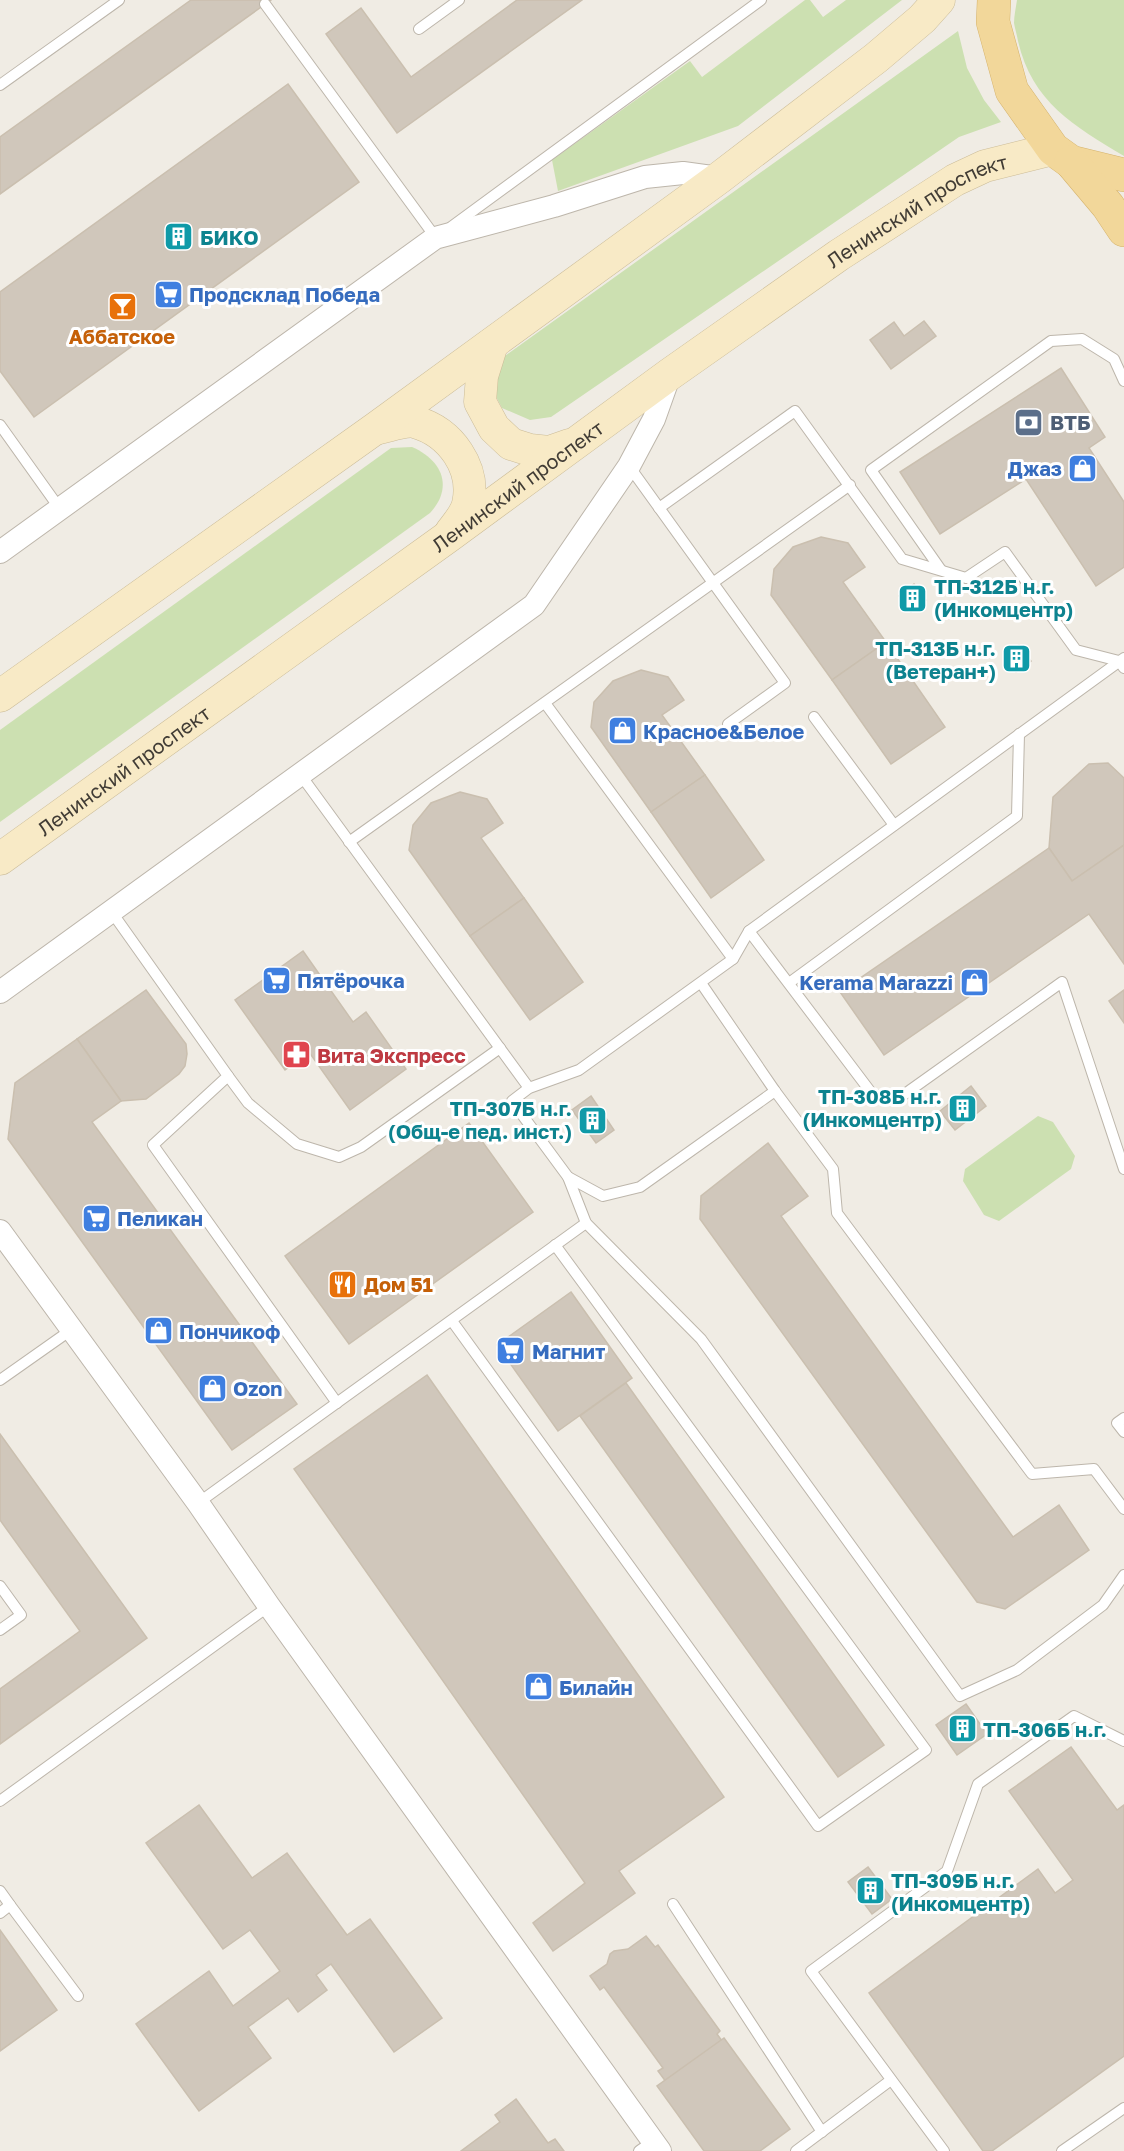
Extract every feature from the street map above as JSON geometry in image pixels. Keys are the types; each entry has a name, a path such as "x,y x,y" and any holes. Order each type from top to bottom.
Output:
{"main road":[{"path":"0,696 376,428 719,178 876,58 922,19 939,0"},
{"path":"994,0 993,22 1012,91 1062,156 1108,206 1124,230"},
{"path":"1062,156 1124,175"},
{"name":"Ленинский проспект","path":"0,859 670,374 839,255 954,180 985,166 1062,156"},
{"path":"492,344 482,376 480,402 494,428 511,444 530,450 549,452 577,442"},
{"path":"376,428 414,422 451,442 464,463 470,485 468,507 449,536"}],"street":[{"path":"0,552 435,238 554,206 645,177 683,173 719,178"},
{"path":"0,992 534,605 629,466 654,418 670,374"},
{"path":"0,1230 198,1503 650,2148"}],"lane":[{"path":"0,85 118,0"},
{"path":"419,29 459,0"},
{"path":"265,4 435,238 761,0"},
{"path":"941,570 871,470 1051,341 1082,339 1114,359 1124,381"},
{"path":"659,508 795,411 902,559 966,578 1005,552 1076,650 1122,662"},
{"path":"0,425 60,509"},
{"path":"629,466 785,684 728,724"},
{"path":"349,842 850,485"},
{"path":"1122,662 1019,734 749,931 733,959 701,983 579,1070 530,1088 512,1101 568,1177 586,1223 701,1339 960,1696 1017,1670 1103,1605 1124,1575"},
{"path":"545,703 733,959"},
{"path":"814,717 894,825"},
{"path":"789,982 1017,816 1019,734"},
{"path":"300,774 530,1088"},
{"path":"111,911 248,1103 297,1144 339,1157 361,1146 500,1048"},
{"path":"749,931 873,1095 902,1096 1062,982 1124,1169"},
{"path":"701,983 832,1169 837,1213 1032,1474 1095,1469 1124,1509"},
{"path":"228,1076 153,1145 337,1402"},
{"path":"568,1177 603,1196 640,1187 775,1091"},
{"path":"198,1503 586,1223"},
{"path":"452,1321 818,1826 926,1750 555,1245"},
{"path":"0,1380 71,1330"},
{"path":"1124,1418 1117,1423 1124,1432"},
{"path":"0,1586 21,1615 0,1630"},
{"path":"0,1802 269,1606"},
{"path":"944,2151 811,1971 947,1871 978,1784 1074,1716 1124,1741"},
{"path":"0,1892 78,1996"},
{"path":"673,1904 822,2132"},
{"path":"0,1913 10,1905"},
{"path":"795,2151 891,2080"},
{"path":"1062,2151 1124,2108"}],"green space":[{"path":"805,0 810,0 823,17 846,0 902,0 738,126 558,191 552,160 690,61 702,77"},
{"path":"1017,0 1124,0 1124,156 1072,123 1045,96 1033,80 1014,25"},
{"path":"958,31 967,68 984,100 1001,122 959,137 551,417 530,420 502,408 490,385 502,358"},
{"path":"412,447 431,459 441,475 442,494 430,513 0,822 0,730 391,448"},
{"path":"1038,1116 1053,1122 1075,1156 1071,1169 999,1221 984,1215 963,1181 965,1169"}],"building":[{"path":"191,0 271,0 0,194 0,137"},
{"path":"517,0 582,0 397,133 326,34 361,8 411,77"},
{"name":"БИКО","path":"288,84 359,182 34,417 0,371 0,292"},
{"path":"924,321 936,336 891,369 870,340 894,322 904,336"},
{"path":"1061,368 1105,437 1089,448 1124,502 1124,567 1096,586 1026,479 940,534 900,472"},
{"path":"821,537 848,543 865,567 843,582 886,642 832,680 771,595 774,569 793,547"},
{"name":"ТП-312Б н.г. (Инкомцентр)","path":"914,584 926,600 911,612 899,596"},
{"path":"886,642 945,727 891,764 832,680"},
{"name":"ТП-313Б н.г. (Ветеран+)","path":"1019,645 1031,661 1016,672 1004,656"},
{"path":"641,670 668,677 684,700 662,715 705,775 651,812 591,727 594,702 613,681"},
{"path":"1108,763 1124,778 1124,845 1072,881 1049,848 1053,797 1089,764"},
{"path":"705,775 764,860 711,898 651,812"},
{"path":"460,792 487,799 503,823 481,838 524,898 470,936 409,850 413,825 431,803"},
{"path":"1124,845 1124,964 1089,914 884,1055 840,992 1049,848 1072,881"},
{"path":"524,898 583,982 530,1020 470,936"},
{"path":"303,951 353,1022 366,1012 406,1069 350,1110 309,1052 285,1070 235,1000"},
{"path":"146,990 186,1044 185,1066 179,1074 146,1099 121,1101 77,1039"},
{"path":"1124,990 1124,1023 1109,1001"},
{"path":"77,1039 121,1101 92,1122 297,1404 232,1450 8,1139 15,1083"},
{"name":"ТП-308Б н.г. (Инкомцентр)","path":"971,1086 986,1106 955,1130 940,1111"},
{"name":"ТП-307Б н.г. (Общ-е пед. инст.)","path":"591,1096 614,1130 596,1143 572,1110"},
{"path":"469,1123 533,1212 349,1344 285,1256"},
{"path":"768,1143 808,1196 781,1216 1013,1537 1059,1505 1089,1550 1005,1609 977,1602 700,1219 701,1196"},
{"path":"571,1292 632,1378 558,1431 497,1345"},
{"path":"427,1375 724,1797 619,1871 635,1893 553,1951 533,1923 585,1883 294,1469"},
{"path":"626,1383 884,1745 838,1777 580,1416"},
{"path":"0,1434 147,1638 0,1744 0,1689 80,1631 0,1520"},
{"name":"ТП-306Б н.г.","path":"966,1704 987,1734 957,1755 936,1725"},
{"path":"1071,1747 1117,1810 1124,1805 1124,2056 992,2151 983,2151 869,1993 1038,1869 1055,1893 1073,1880 1009,1791"},
{"path":"199,1805 252,1878 287,1853 347,1935 370,1919 442,2018 394,2052 331,1964 316,1975 327,1990 298,2012 288,1998 248,2027 271,2058 199,2111 136,2024 209,1971 233,2006 280,1971 250,1930 223,1949 146,1843"},
{"name":"ТП-309Б н.г. (Инкомцентр)","path":"868,1867 892,1899 872,1914 848,1882"},
{"path":"0,1930 57,2010 0,2051"},
{"path":"646,1936 655,1947 658,1945 720,2031 717,2034 725,2045 708,2058 700,2071 685,2074 669,2086 658,2071 663,2068 604,1987 600,1990 590,1976 607,1964 610,1954 614,1951 628,1949"},
{"path":"724,2038 790,2129 760,2151 704,2151 657,2086"},
{"path":"516,2099 548,2143 555,2139 564,2151 461,2151 500,2122 495,2115"}],"place":[{"name":"БИКО","path":"179,237"},
{"name":"Продсклад Победа","path":"168,294"},
{"name":"Аббатское","path":"122,306"},
{"name":"ВТБ","path":"1029,422"},
{"name":"Джаз","path":"1083,468"},
{"name":"ТП-312Б н.г. (Инкомцентр)","path":"913,598"},
{"name":"ТП-313Б н.г. (Ветеран+)","path":"1017,659"},
{"name":"Красное&Белое","path":"622,731"},
{"name":"Пятёрочка","path":"276,980"},
{"name":"Kerama Marazzi","path":"974,982"},
{"name":"Вита Экспресс","path":"296,1055"},
{"name":"ТП-308Б н.г. (Инкомцентр)","path":"963,1108"},
{"name":"ТП-307Б н.г. (Общ-е пед. инст.)","path":"593,1120"},
{"name":"Пеликан","path":"96,1218"},
{"name":"Дом 51","path":"343,1284"},
{"name":"Пончикоф","path":"158,1331"},
{"name":"Магнит","path":"511,1351"},
{"name":"Ozon","path":"212,1388"},
{"name":"Билайн","path":"538,1687"},
{"name":"ТП-306Б н.г.","path":"962,1729"},
{"name":"ТП-309Б н.г. (Инкомцентр)","path":"870,1891"}]}
